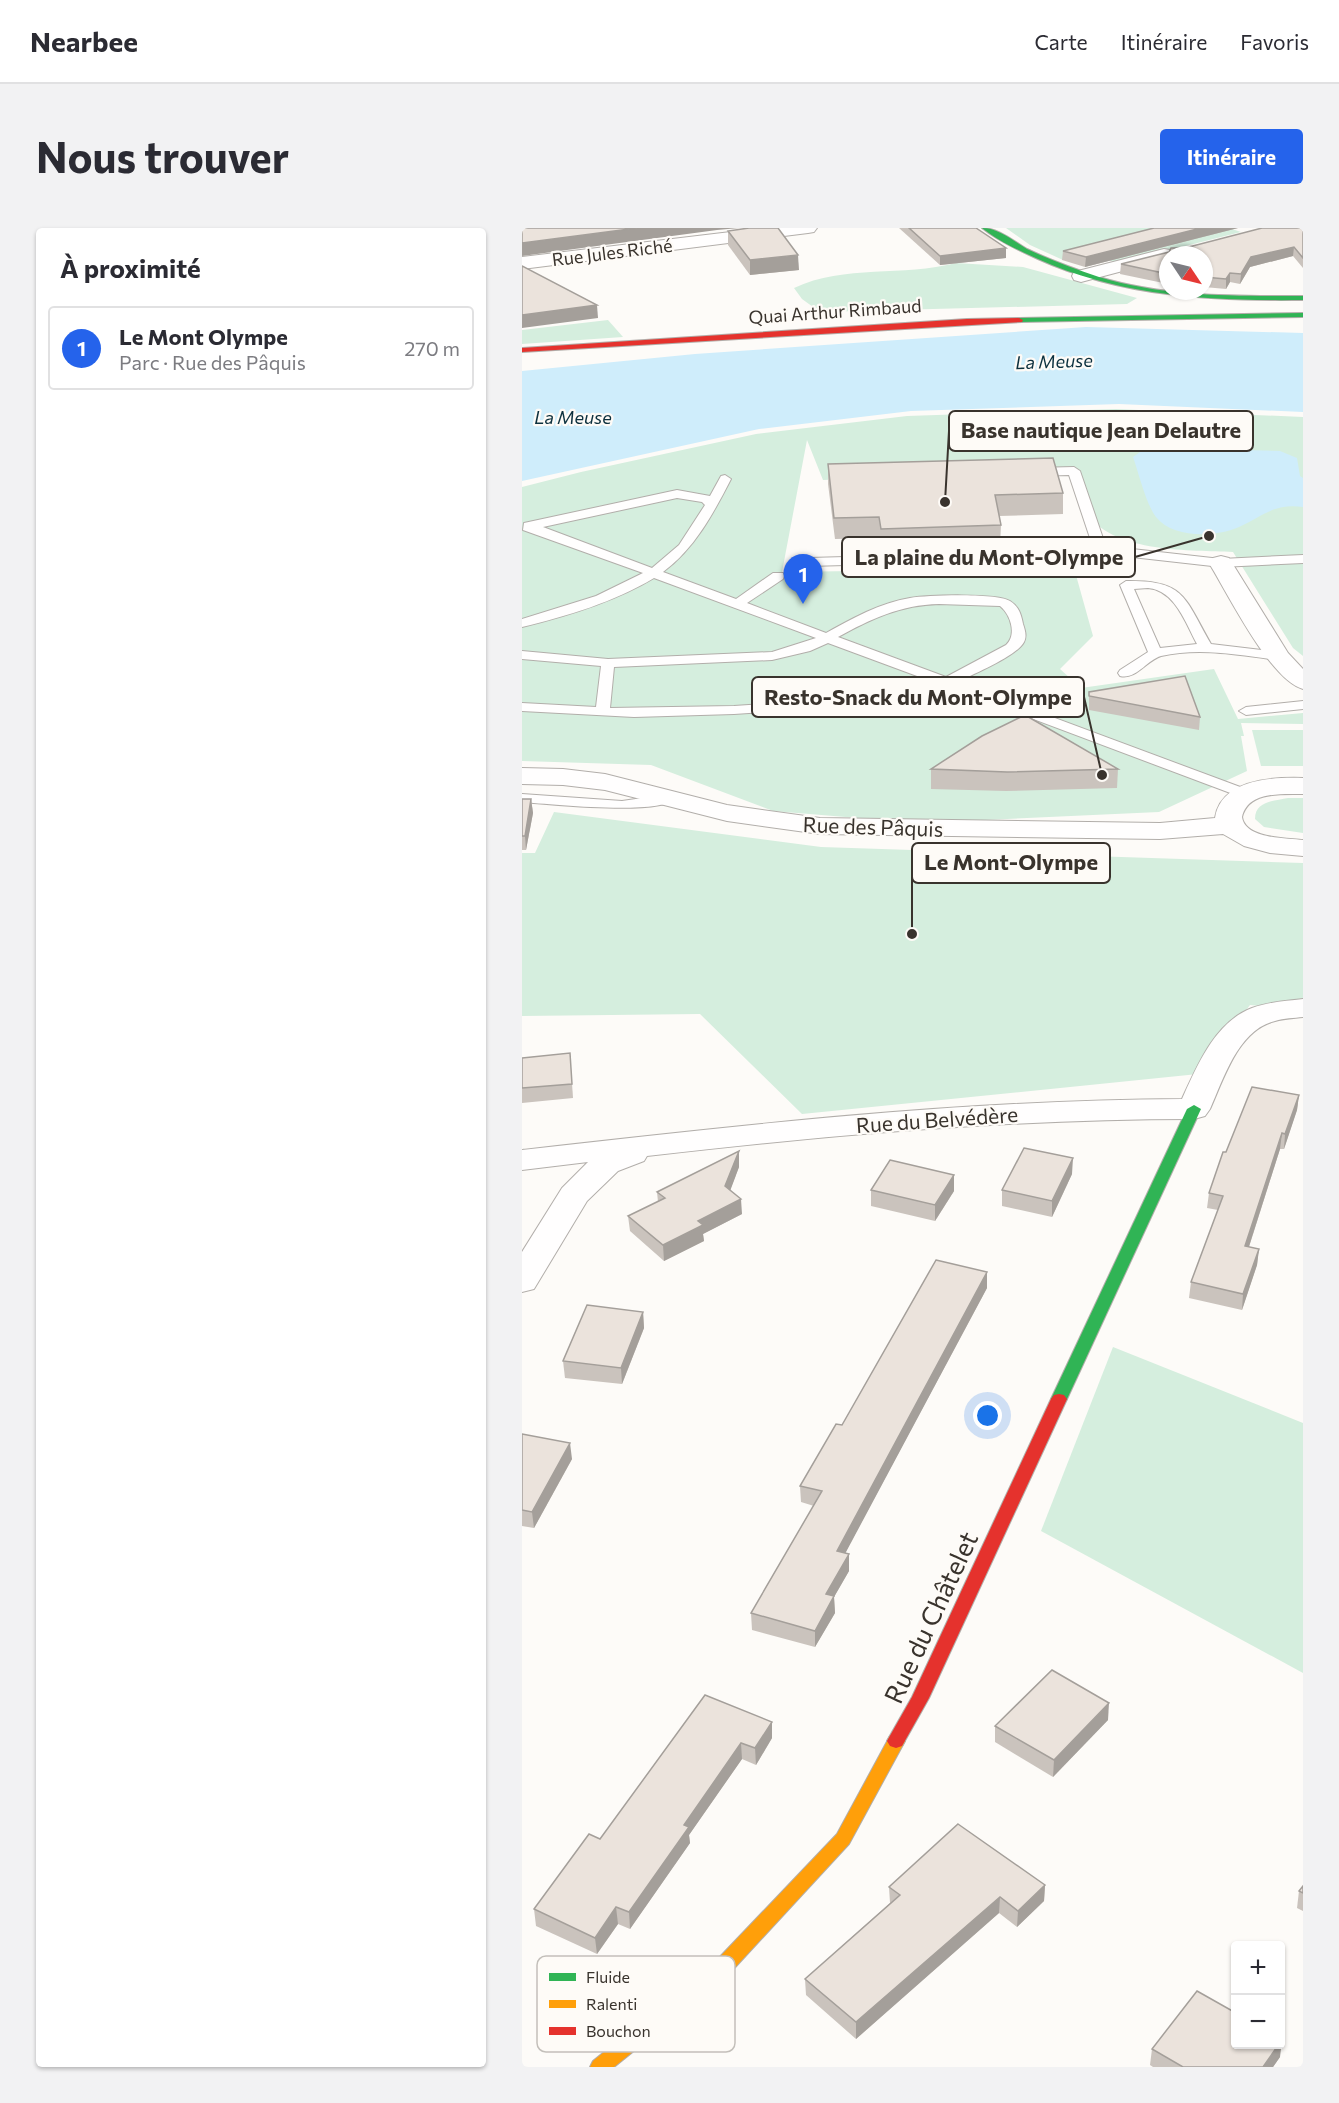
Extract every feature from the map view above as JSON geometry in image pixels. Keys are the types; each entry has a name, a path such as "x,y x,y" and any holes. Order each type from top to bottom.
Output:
{"main road":[{"path":"986,228 1033,258 1081,276 1161,291 1303,300"},
{"name":"Quai Arthur Rimbaud","path":"522,350 967,321 1303,315"},
{"name":"Quai Arthur Rimbaud","path":"1151,319 1303,321"},
{"name":"Rue du Châtelet","path":"734,1956 843,1839 920,1698 1194,1109"},
{"name":"Rue du Châtelet","path":"600,2067 619,2052"}],"street":[{"name":"Rue Jules Riché","path":"522,263 808,228"},
{"path":"1081,276 1159,256"},
{"path":"1221,562 1278,656 1291,672 1303,681"},
{"name":"Rue des Pâquis","path":"522,776 563,777 605,782 727,813 820,826 1160,831 1230,825"},
{"path":"1303,786 1269,788 1246,794 1231,809 1228,817 1230,825 1238,833 1252,840 1303,848"},
{"path":"1194,1109 1215,1061 1240,1027 1262,1015 1303,1008"},
{"name":"Rue du Belvédère","path":"522,1160 931,1117 1126,1108 1194,1109"},
{"path":"522,1281 574,1195 606,1164 656,1145"}],"lane":[{"path":"1019,473 1074,471 1102,554"},
{"path":"522,623 578,607 653,572 669,562 690,539 725,480"},
{"path":"525,527 678,494 706,499 712,504"},
{"path":"525,527 831,637 1246,794"},
{"path":"809,562 1132,553 1221,562 1303,559"},
{"path":"738,604 778,576"},
{"path":"1155,653 1126,585 1150,585 1168,589 1183,608 1206,647"},
{"path":"522,655 608,663 772,656 794,652 831,637 885,608 902,603 992,601 1012,608 1019,633 1018,641 1011,648 918,698 734,710 603,711 522,707"},
{"path":"1125,673 1155,653 1206,647 1278,656"},
{"path":"603,711 608,663"},
{"path":"1246,711 1303,705"},
{"path":"522,798 622,805 670,798"}],"green space":[{"path":"1006,228 1229,228 1241,232 1185,246 1159,246 1159,253 1118,263 1088,254 1063,260 1030,245"},
{"path":"956,263 1023,267 1137,298 1127,304 820,312 802,299 794,288 833,276 936,267"},
{"path":"608,320 623,337 522,344 522,330"},
{"path":"1116,409 1303,417 1303,656 1293,648 1233,552 1155,547 1116,537 1089,515 1074,471 823,480 807,440 782,572 1074,568 1093,636 1060,669 1081,688 1214,669 1238,719 1303,713 1303,724 1241,723 1247,771 1159,812 918,823 773,811 651,765 522,761 522,487 756,434 907,416"},
{"path":"1252,730 1303,730 1303,766 1261,766"},
{"path":"1288,798 1303,798 1303,833 1264,827 1255,819 1262,805"},
{"path":"554,812 821,847 1303,863 1303,1010 1250,1005 1198,1074 802,1114 700,1014 522,1016 522,853 535,853"},
{"path":"1113,1347 1303,1423 1303,1673 1041,1531"}],"water":[{"name":"La Meuse","path":"1086,327 1303,333 1303,412 1119,404 911,411 759,429 522,481 522,371 695,354"},
{"path":"1162,448 1280,451 1297,458 1300,476 1303,478 1303,507 1276,509 1239,527 1219,533 1196,534 1173,529 1164,524 1152,511 1133,457 1143,450"}],"building":[{"path":"522,228 637,228 522,243"},
{"path":"778,228 798,255 750,260 728,231"},
{"path":"909,228 976,228 1006,248 940,256"},
{"path":"1154,228 1201,228 1086,257 1063,251"},
{"path":"1262,228 1303,228 1303,258 1294,247 1251,257 1241,274 1230,273 1226,279 1213,278 1213,246 1193,246"},
{"path":"1159,254 1159,272 1121,264"},
{"path":"522,266 597,305 522,315"},
{"path":"1053,458 1063,493 995,495 1001,525 881,529 879,517 834,518 828,464"},
{"path":"1185,676 1200,717 1089,696 1089,692"},
{"path":"1025,715 1118,769 1007,772 931,769 982,736"},
{"path":"522,799 531,799 525,836 522,836"},
{"path":"570,1053 572,1084 522,1088 522,1058"},
{"path":"1252,1087 1299,1095 1285,1134 1282,1133 1245,1246 1259,1249 1243,1294 1191,1282 1223,1196 1209,1193 1223,1152 1226,1152"},
{"path":"1024,1148 1073,1158 1052,1201 1002,1190"},
{"path":"739,1151 725,1186 741,1199 698,1221 703,1225 663,1245 628,1216 665,1198 657,1192"},
{"path":"890,1160 954,1175 935,1205 871,1190"},
{"path":"936,1260 987,1272 837,1551 849,1554 826,1594 834,1596 815,1631 751,1613 822,1491 800,1486 836,1424 842,1425"},
{"path":"587,1305 643,1312 621,1368 563,1361"},
{"path":"522,1434 570,1443 532,1512 522,1510"},
{"path":"1052,1670 1109,1703 1054,1760 995,1726"},
{"path":"705,1695 772,1722 755,1748 741,1743 684,1825 689,1827 629,1912 616,1907 595,1938 534,1909 589,1834 600,1839"},
{"path":"958,1824 1045,1885 1018,1911 1000,1897 856,2022 805,1979 900,1895 889,1887"},
{"path":"1197,1991 1231,2010 1231,2049 1276,2049 1263,2067 1183,2067 1152,2049"}],"traffic: fast":[{"path":"986,228 1024,250 1062,267 1100,280 1178,294 1303,298"},
{"path":"1019,320 1303,315"},
{"path":"1059,1399 1194,1109"}],"traffic: slow":[{"path":"733,1956 843,1839 896,1741"},
{"path":"600,2067 619,2052"}],"traffic: jam":[{"path":"522,350 967,321 1019,320"},
{"path":"896,1741 920,1698 1059,1399"}],"place":[{"name":"Base nautique Jean Delautre","path":"945,502"},
{"name":"La plaine du Mont-Olympe","path":"1209,536"},
{"name":"Le Mont Olympe","path":"803,604"},
{"name":"Resto-Snack du Mont-Olympe","path":"1102,775"},
{"name":"Le Mont-Olympe","path":"912,934"}]}
